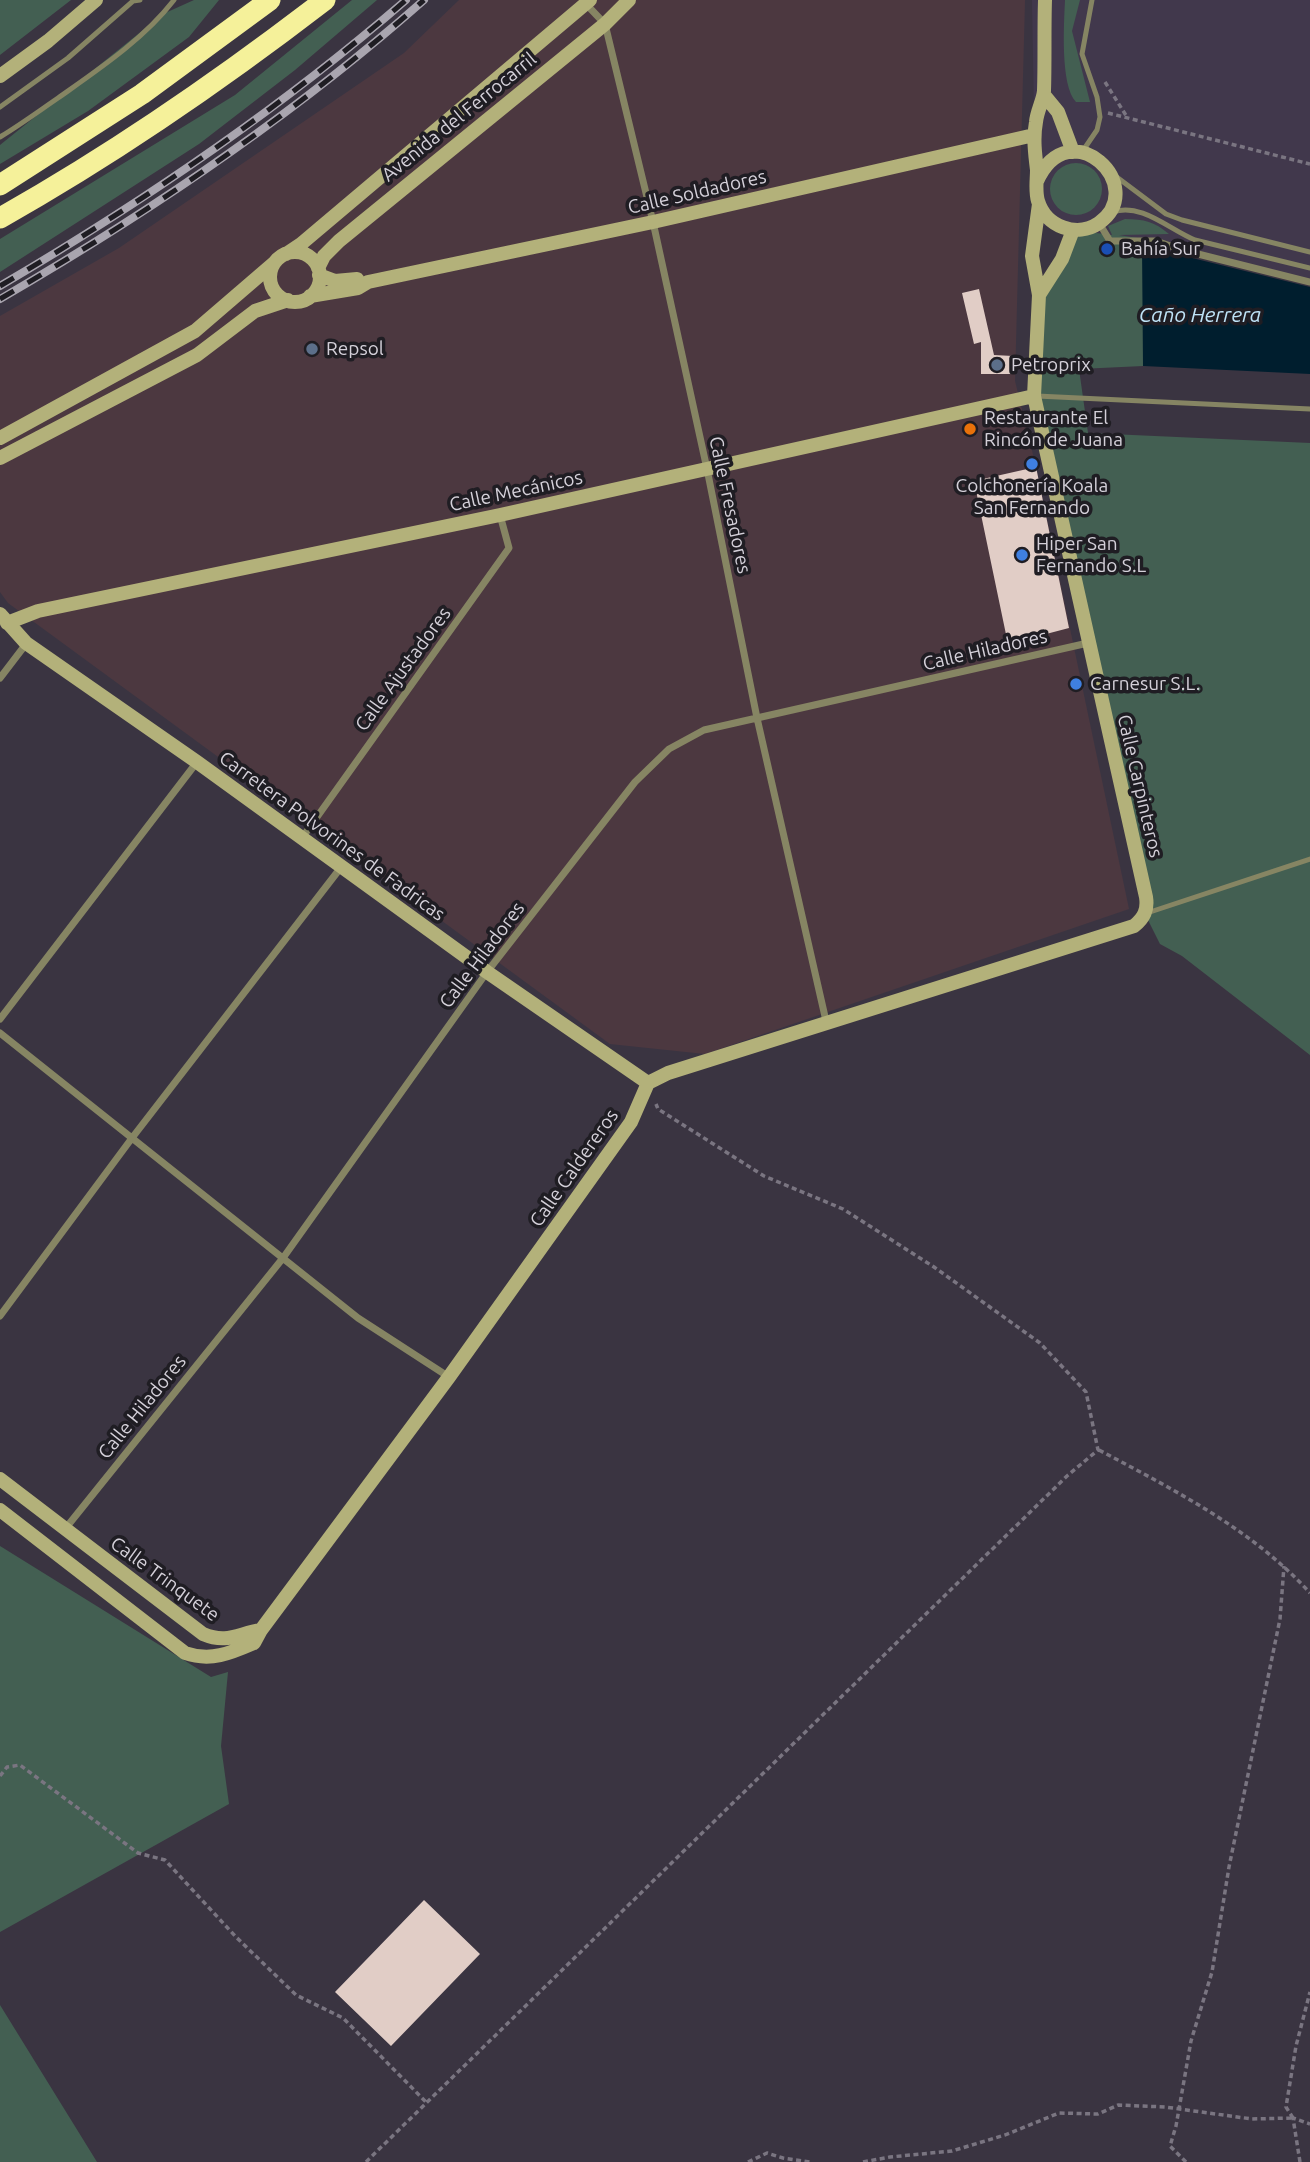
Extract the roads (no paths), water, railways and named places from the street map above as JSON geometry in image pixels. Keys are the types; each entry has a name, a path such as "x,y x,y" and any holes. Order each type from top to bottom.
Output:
{"highway":[{"path":"0,184 142,94 270,0"},
{"path":"0,218 155,124 325,0"}],"street":[{"path":"0,76 48,41 96,0"},
{"name":"Avenida del Ferrocarril","path":"310,296 316,290 324,256 339,240 605,24 629,0"},
{"path":"1039,295 1032,256 1039,205 1034,135 1044,95 1045,0"},
{"name":"Avenida del Ferrocarril","path":"0,438 195,331 588,2"},
{"name":"Calle Fresadores","path":"588,2 605,24 653,222 707,469 757,718 825,1021"},
{"path":"1044,95 1058,112 1077,152"},
{"name":"Calle Soldadores","path":"310,296 358,288 368,282 653,222 1034,135"},
{"path":"1038,181 1051,160 1077,152 1102,162 1110,171 1115,186 1114,200 1103,218 1087,228 1073,230 1059,226 1047,217 1039,205"},
{"path":"1103,218 1110,241 1156,241 1310,282"},
{"path":"1039,295 1062,259 1073,230"},
{"path":"286,254 301,253 314,261 319,271"},
{"path":"274,263 270,278 272,286 281,297 296,301 310,296"},
{"name":"Calle Soldadores","path":"319,271 335,281 357,279 368,282"},
{"name":"Calle Carpinteros","path":"1039,295 1034,396 1146,897 1145,914"},
{"path":"0,458 197,355 255,311 288,300"},
{"name":"Calle Mecánicos","path":"4,619 500,515 1034,396"},
{"name":"Calle Ajustadores","path":"302,838 509,548 500,515"},
{"name":"Carretera Polvorines de Fadricas","path":"4,619 26,643 197,762 487,972 648,1083"},
{"path":"0,678 26,643"},
{"name":"Calle Hiladores","path":"65,1529 283,1258 487,972 635,782 669,749 704,730 1088,643"},
{"path":"0,1019 197,762"},
{"path":"0,1316 132,1138 342,866"},
{"path":"648,1083 668,1073 825,1021 1134,926 1145,914"},
{"path":"0,1033 358,1318 449,1377"},
{"name":"Calle Caldereros","path":"261,1630 449,1377 631,1122 648,1083"},
{"name":"Calle Trinquete","path":"0,1479 203,1634 228,1640 246,1632 261,1630"},
{"path":"0,1510 186,1653 198,1658 231,1653 254,1643 261,1630"}],"lane":[{"path":"0,107 68,58 133,1 141,0"},
{"path":"0,137 82,82 134,41 174,0"},
{"path":"1077,152 1097,130 1099,111 1082,54 1092,0"},
{"path":"1110,171 1166,214 1310,252"},
{"path":"1103,218 1119,210 1136,211 1151,215 1177,233 1195,240 1310,268"},
{"path":"1034,396 1310,408"},
{"path":"1145,914 1310,859"}],"water":[{"name":"Caño Herrera","path":"1142,245 1159,246 1168,252 1310,287 1310,374 1143,366"}],"railway":[{"path":"0,286 106,221 209,152 310,79 406,0"},
{"path":"0,299 111,232 219,160 324,83 424,0"}],"place":[{"name":"Bahía Sur","path":"1107,249"},
{"name":"Repsol","path":"312,349"},
{"name":"Petroprix","path":"997,365"},
{"name":"Restaurante El Rincón de Juana","path":"970,429"},
{"name":"Colchonería Koala San Fernando","path":"1032,464"},
{"name":"Hiper San Fernando S.L","path":"1022,555"},
{"name":"Carnesur S.L.","path":"1076,684"}]}
